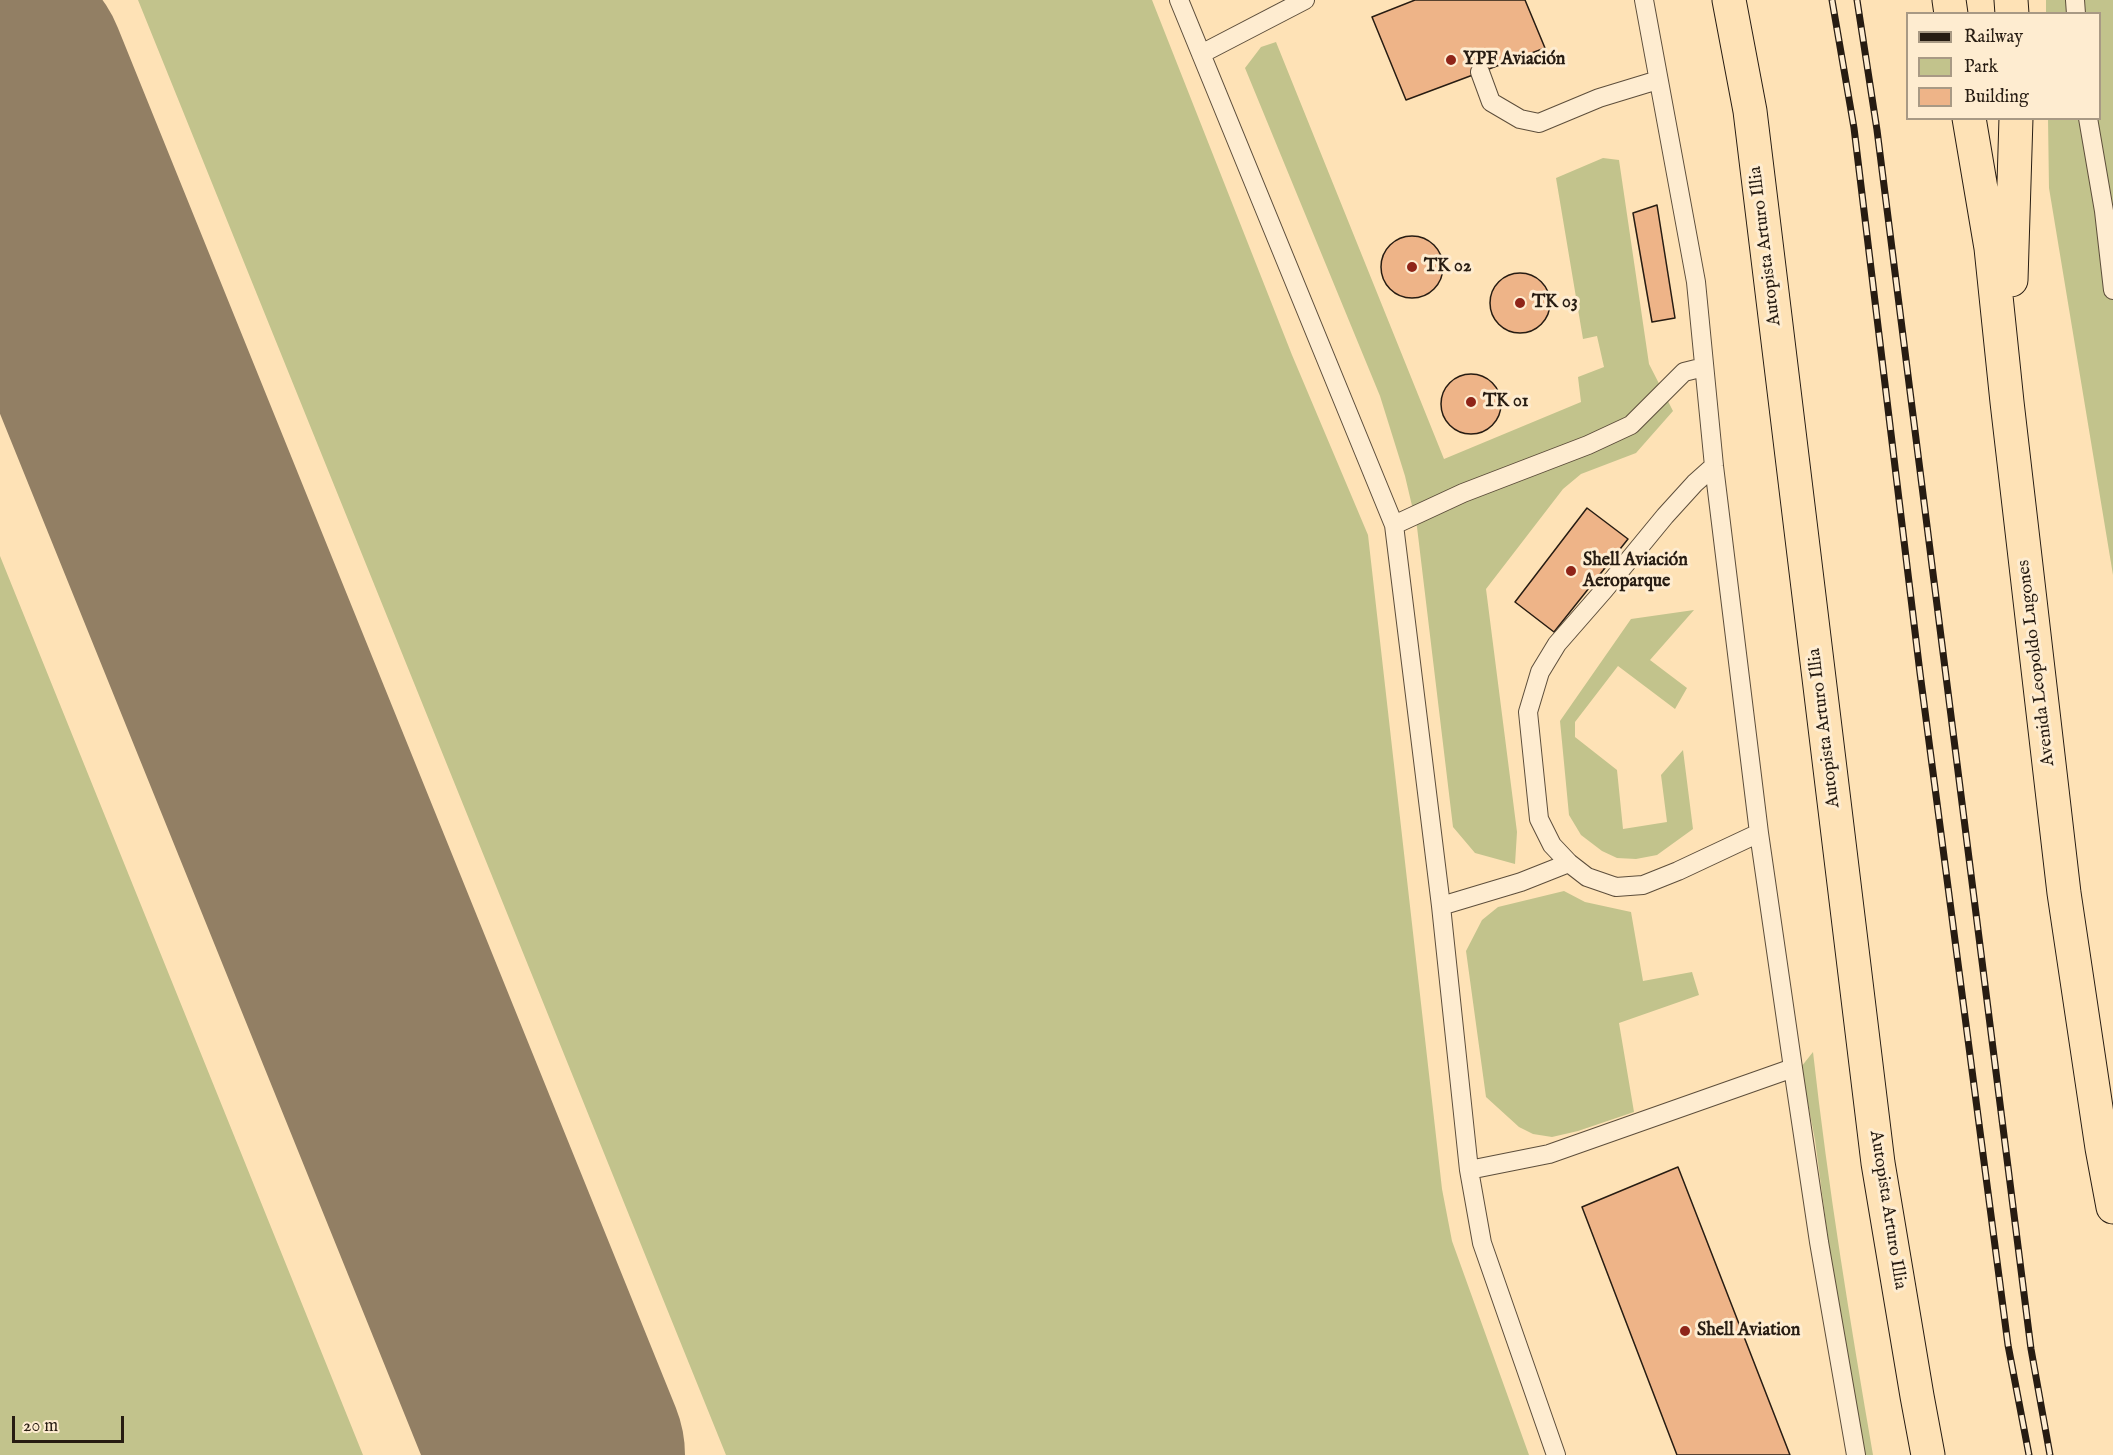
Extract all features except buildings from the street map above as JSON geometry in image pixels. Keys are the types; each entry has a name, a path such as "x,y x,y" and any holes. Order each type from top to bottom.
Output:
{"highway":[{"name":"Autopista Arturo Illia","path":"1729,0 1750,111 1878,1163 1928,1455"},
{"name":"Avenida Leopoldo Lugones","path":"1969,120 1991,248 2064,893 2113,1207"},
{"path":"2007,402 2016,120"}],"lane":[{"path":"1179,0 1394,525 1441,906 1469,1170 1482,1242 1556,1455"},
{"path":"1201,54 1305,0"},
{"path":"1644,0 1696,282 1714,466 1759,833 1819,1242 1856,1455"},
{"path":"1480,72 1491,102 1520,119 1539,123 1599,98 1658,80"},
{"path":"2088,120 2104,211 2113,290"},
{"path":"1394,525 1463,493 1588,445 1631,425 1684,372 1704,367"},
{"path":"1714,466 1665,516 1605,590 1557,644 1540,672 1528,712 1539,819 1552,845 1569,863 1587,877 1616,887 1643,885 1759,833"},
{"path":"1441,906 1521,882 1569,863"},
{"path":"1469,1170 1549,1154 1793,1068"}],"green space":[{"path":"138,0 1152,0 1292,355 1368,535 1442,1189 1452,1241 1529,1455 726,1455"},
{"path":"2046,0 2113,0 2113,575 2049,188 2048,120 2101,120 2101,12 2046,12"},
{"path":"1276,42 1444,459 1581,402 1578,377 1604,367 1597,336 1583,339 1556,178 1603,158 1619,160 1649,364 1673,411 1636,453 1581,474 1563,489 1486,589 1517,832 1515,864 1475,853 1453,827 1417,527 1405,476 1380,396 1245,68 1261,47"},
{"path":"0,556 363,1455 0,1455"},
{"path":"1694,610 1650,660 1687,688 1675,709 1618,666 1575,722 1575,737 1617,770 1623,829 1667,822 1661,775 1683,750 1693,829 1657,855 1636,859 1617,858 1602,851 1581,835 1569,815 1560,721 1631,619"},
{"path":"1564,891 1585,902 1631,912 1643,981 1692,972 1699,995 1619,1023 1634,1112 1578,1131 1552,1137 1533,1134 1519,1127 1486,1097 1466,951 1482,920 1498,907"},
{"path":"1813,1052 1840,1254 1873,1455 1863,1455 1834,1284 1815,1140 1801,1067"}],"runway":[{"path":"0,75 558,1455"}],"railway":[{"path":"1832,0 1854,128 1920,673 2008,1345 2029,1455"},
{"path":"1857,0 1877,130 2031,1349 2050,1455"}],"place":[{"name":"YPF Aviación","path":"1451,60"},
{"name":"TK 02","path":"1412,267"},
{"name":"TK 03","path":"1520,303"},
{"name":"TK 01","path":"1471,402"},
{"name":"Shell Aviación Aeroparque","path":"1571,571"},
{"name":"Shell Aviation","path":"1685,1331"}]}
